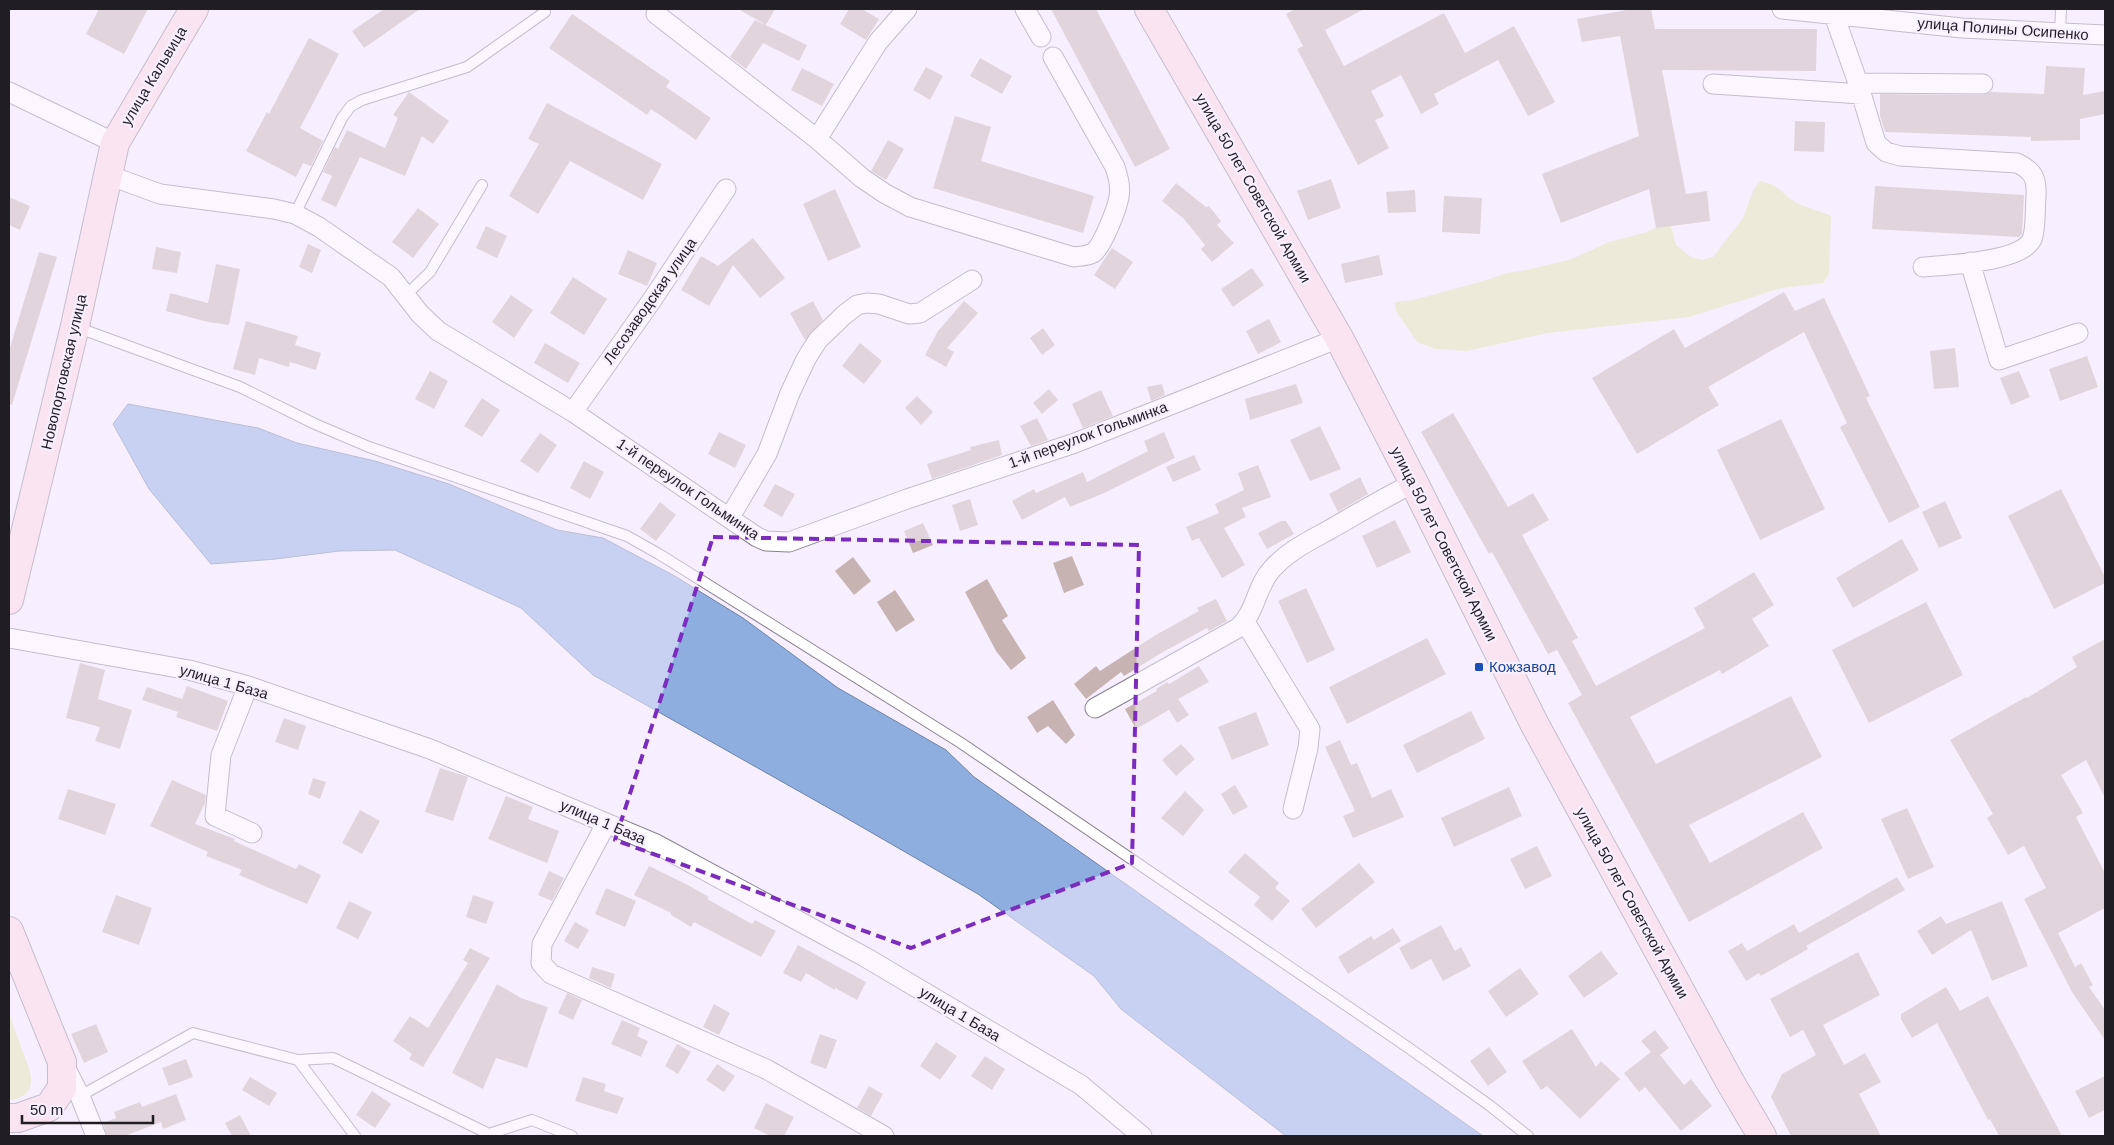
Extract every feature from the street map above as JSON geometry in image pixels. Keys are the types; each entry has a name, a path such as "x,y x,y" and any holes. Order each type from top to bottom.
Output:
{"main road":[{"name":"улица Кальвица","path":"115,143 194,9"},
{"name":"улица 50 лет Советской Армии","path":"1149,9 1339,338 1414,483 1534,725 1729,1080 1762,1136"},
{"name":"Новопортовская улица","path":"9,600 76,326 115,143"},
{"path":"9,931 62,1062 62,1088 49,1108 18,1118 9,1118"}],"street":[{"path":"818,139 878,42 907,9"},
{"path":"1025,9 1041,37"},
{"name":"улица Полины Осипенко","path":"1782,9 1962,28 2105,35"},
{"path":"656,14 818,139 862,178 884,193 910,207 1074,256 1084,256 1094,253 1100,246 1119,198 1120,182 1115,167 1053,57"},
{"path":"1834,15 1860,88 1876,143 1886,152 1900,156 2018,164 2028,168 2035,178 2037,188 2033,238 2025,248 2012,255 1924,268"},
{"path":"1713,84 1860,88 1983,84"},
{"path":"9,92 115,143"},
{"name":"1-й переулок Гольминка","path":"108,175 139,188 160,194 295,214 320,227 391,277 420,314 438,331 573,412 757,537 766,541 789,542 908,499 1075,443 1339,338"},
{"name":"Лесозаводская улица","path":"573,412 652,300 726,189"},
{"path":"1970,262 1999,360 2078,333"},
{"path":"730,517 767,454 790,393 806,359 818,340 844,315 858,305 867,303 879,304 904,313 920,313 972,280"},
{"path":"1095,708 1238,628 1245,622 1270,570 1287,554 1385,497 1414,483"},
{"path":"1245,622 1310,729 1308,748 1293,810"},
{"name":"улица 1 База","path":"9,638 189,670 248,686 430,749 656,844 865,957 1081,1085 1142,1136"},
{"path":"248,686 221,754 215,816 252,833"},
{"path":"606,824 542,944 541,963 550,974 766,1069 884,1136"},
{"path":"62,1062 80,1096 96,1136"}],"lane":[{"path":"2060,33 2061,9"},
{"path":"295,214 342,118 351,106 362,100 467,66 546,12"},
{"path":"406,295 430,272 482,186"},
{"path":"76,326 240,387 315,424 369,447 627,536 659,554 961,743 1406,1046 1489,1105 1528,1136"},
{"path":"80,1096 193,1033 298,1060 334,1058 489,1134 532,1120 572,1136"},
{"path":"298,1060 355,1136"}],"highlighted area":[{"path":"713,537 1139,545 1132,863 911,948 615,840"}],"green space":[{"path":"1760,181 1776,187 1798,203 1831,216 1829,274 1823,283 1782,288 1689,317 1548,333 1467,351 1435,349 1417,342 1396,311 1395,302 1413,300 1507,273 1572,259 1609,242 1647,232 1662,223 1671,226 1676,245 1691,257 1702,260 1713,257 1743,218 1754,189"},
{"path":"9,1013 28,1066 31,1081 27,1093 11,1100 9,1099"}],"water":[{"path":"128,404 258,428 297,443 375,461 449,484 557,530 603,538 673,575 743,618 838,688 946,750 974,777 1483,1136 1286,1136 1121,1009 1094,976 978,894 593,675 521,608 395,550 339,551 276,559 211,564 149,489 113,424"}],"building":[{"path":"99,9 148,9 124,54 86,34"},
{"path":"384,9 420,9 364,48 352,31"},
{"path":"738,9 775,9 766,25"},
{"path":"849,9 862,9 879,19 866,40 840,24"},
{"path":"1051,9 1096,9 1170,149 1135,167"},
{"path":"1295,9 1364,9 1325,30 1344,66 1444,13 1465,53 1514,26 1555,102 1528,116 1498,60 1434,94 1439,104 1421,114 1401,75 1371,91 1384,116 1375,120 1389,148 1358,165 1297,49 1303,46 1286,14"},
{"path":"1632,9 1651,9 1655,29 1817,29 1816,71 1662,70 1686,194 1707,191 1710,221 1656,228 1649,189 1561,223 1542,174 1639,136 1620,36 1582,42 1577,19"},
{"path":"572,14 670,81 666,87 711,118 696,140 651,109 647,115 549,48"},
{"path":"755,20 807,45 799,61 763,43 746,69 730,57"},
{"path":"309,38 339,54 300,128 323,141 311,166 303,163 296,177 246,151 267,112 269,114"},
{"path":"980,58 1012,76 1002,94 970,76"},
{"path":"2046,66 2085,68 2083,95 2105,91 2105,114 2080,119 2080,140 2031,141 2031,137 1885,132 1880,116 1880,94 1983,95 1991,92 2044,94"},
{"path":"926,67 943,76 930,100 913,90"},
{"path":"802,68 834,84 822,106 791,90"},
{"path":"409,92 449,121 433,144 422,136 405,176 360,157 336,207 321,200 332,176 323,172 335,147 338,149 347,130 385,148 398,118 393,115"},
{"path":"547,103 662,164 643,200 570,161 538,214 509,196 539,144 528,139"},
{"path":"955,116 991,127 981,161 1094,196 1083,233 933,188"},
{"path":"1795,121 1825,122 1824,152 1794,151"},
{"path":"888,140 904,149 886,180 871,171"},
{"path":"1331,179 1341,208 1308,220 1297,191"},
{"path":"1176,183 1206,207 1209,206 1221,221 1217,225 1234,243 1212,262 1201,249 1205,245 1184,219 1162,201"},
{"path":"1875,186 2024,195 2022,234 2019,237 1872,229"},
{"path":"835,189 861,247 828,261 803,204"},
{"path":"1415,190 1416,212 1388,213 1386,192"},
{"path":"1444,196 1482,198 1480,234 1442,232"},
{"path":"9,197 30,206 20,230 9,225"},
{"path":"418,208 439,224 413,258 392,242"},
{"path":"486,226 507,236 497,258 476,248"},
{"path":"753,238 785,278 760,298 733,265 709,306 681,290 701,256 718,266"},
{"path":"308,244 321,250 312,273 299,267"},
{"path":"156,247 181,252 177,273 152,269"},
{"path":"1112,248 1133,262 1115,289 1094,275"},
{"path":"628,250 657,263 647,286 618,274"},
{"path":"39,252 57,257 12,405 9,404 9,351"},
{"path":"1379,255 1383,275 1345,283 1341,264"},
{"path":"216,264 240,269 229,325 208,322 166,311 170,293 208,303"},
{"path":"1252,268 1264,285 1233,307 1221,289"},
{"path":"573,277 607,299 584,335 550,313"},
{"path":"1784,292 1795,311 1824,298 1870,396 1866,398 1920,507 1889,523 1840,427 1847,423 1804,332 1708,387 1719,405 1637,454 1592,378 1674,329 1685,348"},
{"path":"511,295 533,310 514,338 492,322"},
{"path":"813,301 823,320 805,340 790,313"},
{"path":"964,301 978,313 947,348 954,352 946,367 925,355 938,331"},
{"path":"1269,319 1281,342 1258,354 1246,331"},
{"path":"246,321 298,336 295,345 321,353 316,370 290,362 289,367 259,358 255,375 233,369"},
{"path":"1043,328 1055,345 1042,355 1030,338"},
{"path":"545,343 580,363 568,383 534,363"},
{"path":"860,343 882,361 864,384 842,366"},
{"path":"1955,348 1959,387 1934,389 1930,351"},
{"path":"2087,356 2098,387 2060,401 2049,369"},
{"path":"430,371 448,381 434,409 415,399"},
{"path":"2019,371 2030,397 2011,405 2000,378"},
{"path":"1162,384 1165,395 1151,401 1147,387"},
{"path":"1296,384 1303,403 1250,420 1245,399"},
{"path":"1049,389 1058,400 1042,414 1033,403"},
{"path":"1101,390 1113,416 1083,428 1072,404"},
{"path":"917,396 933,412 921,425 905,408"},
{"path":"482,398 500,410 482,437 464,426"},
{"path":"1453,413 1508,507 1533,493 1549,520 1522,535 1578,638 1572,641 1596,686 1705,628 1694,608 1754,572 1774,605 1752,619 1769,646 1722,674 1720,670 1630,717 1656,764 1791,696 1822,757 1689,825 1710,863 1803,812 1823,848 1689,922 1568,703 1582,695 1557,650 1548,654 1492,552 1489,554 1421,432"},
{"path":"1037,418 1048,440 1031,446 1020,426"},
{"path":"1781,419 1825,509 1760,540 1717,450"},
{"path":"1320,426 1341,469 1310,481 1290,440"},
{"path":"719,432 746,445 735,468 708,454"},
{"path":"1164,432 1175,458 1104,493 1070,507 1065,497 1022,520 1012,501 1034,489 1036,493 1083,472 1087,482 1148,451 1144,441"},
{"path":"540,433 557,445 538,473 520,461"},
{"path":"999,440 1002,455 932,479 927,464 971,450 970,447"},
{"path":"1194,455 1201,470 1173,482 1166,467"},
{"path":"584,461 604,472 590,499 570,488"},
{"path":"1258,465 1271,497 1242,508 1246,517 1224,528 1245,565 1222,578 1199,538 1192,541 1186,527 1219,513 1215,504 1244,490 1238,473"},
{"path":"1360,477 1368,494 1338,512 1329,494"},
{"path":"775,484 795,494 782,517 763,506"},
{"path":"2061,489 2105,577 2105,583 2054,609 2008,516"},
{"path":"970,499 978,525 960,531 952,505"},
{"path":"1945,501 1962,538 1939,548 1922,512"},
{"path":"660,502 676,515 656,541 640,529"},
{"path":"1395,520 1411,552 1377,568 1362,536"},
{"path":"1281,521 1286,521 1294,534 1267,549 1258,533"},
{"path":"923,523 933,545 913,553 904,531"},
{"path":"1902,539 1919,570 1853,608 1836,578"},
{"path":"1072,556 1084,585 1064,593 1053,563"},
{"path":"853,557 871,581 854,595 835,571"},
{"path":"987,579 1008,616 1002,620 1026,658 1011,670 996,651 965,592"},
{"path":"1306,588 1335,650 1307,663 1278,601"},
{"path":"895,590 915,620 896,632 877,602"},
{"path":"1216,599 1227,621 1209,631 1207,628 1124,676 1121,672 1086,699 1074,684 1096,666 1100,671 1154,636 1199,611 1197,608"},
{"path":"1926,602 1963,675 1869,723 1832,650"},
{"path":"1427,638 1446,674 1347,724 1329,687"},
{"path":"2105,639 2105,798 2086,760 2061,775 2083,813 2076,817 2105,873 2105,908 2058,933 2075,967 2081,963 2093,985 2089,987 2105,1010 2105,1040 2072,992 2024,899 2046,888 2024,846 2008,855 1987,818 1993,814 1950,740 2027,698 2077,667 2072,657"},
{"path":"80,663 105,670 98,699 132,710 120,749 95,741 100,727 66,718"},
{"path":"1199,666 1209,682 1178,699 1189,715 1177,723 1169,710 1136,729 1125,709 1157,691 1156,689 1167,682 1169,684"},
{"path":"187,686 228,701 217,731 176,717 178,712 142,700 147,687 182,699"},
{"path":"1053,700 1075,735 1066,744 1048,726 1037,733 1027,717"},
{"path":"1471,711 1485,739 1417,773 1403,745"},
{"path":"1256,712 1269,745 1232,760 1218,727"},
{"path":"284,718 306,726 298,750 275,742"},
{"path":"1340,740 1351,765 1357,763 1372,798 1391,789 1404,817 1353,838 1343,816 1355,811 1325,747"},
{"path":"1181,744 1195,759 1176,776 1162,760"},
{"path":"440,768 468,777 453,821 425,812"},
{"path":"313,778 326,782 320,799 308,794"},
{"path":"172,780 206,795 205,803 195,824 235,839 234,841 296,869 299,864 321,875 307,904 239,875 242,870 206,856 208,852 150,826"},
{"path":"1235,785 1248,807 1233,815 1221,794"},
{"path":"1509,787 1522,816 1454,847 1441,818"},
{"path":"68,789 116,804 105,835 58,819"},
{"path":"1185,791 1204,810 1183,836 1161,818"},
{"path":"506,796 533,807 528,819 559,831 547,863 488,839"},
{"path":"1907,808 1934,867 1908,879 1881,819"},
{"path":"360,810 380,821 362,854 342,843"},
{"path":"1537,846 1552,876 1525,889 1510,859"},
{"path":"1245,853 1279,883 1275,888 1290,901 1272,921 1254,905 1260,897 1228,872"},
{"path":"1359,863 1375,882 1316,928 1301,909"},
{"path":"649,866 688,885 709,897 707,899 752,924 755,920 776,931 761,957 694,922 691,927 671,915 671,913 634,895"},
{"path":"549,871 564,878 552,901 538,895"},
{"path":"1897,877 1905,890 1806,946 1808,949 1761,976 1759,973 1746,981 1728,951 1742,943 1747,951 1794,924 1799,933"},
{"path":"606,888 636,901 625,927 595,914"},
{"path":"116,895 152,908 139,945 102,932"},
{"path":"473,895 494,902 486,924 466,917"},
{"path":"349,901 372,912 358,939 336,928"},
{"path":"2002,901 2028,966 1992,981 1971,930 1932,955 1917,931 1941,916 1946,924"},
{"path":"575,922 589,930 578,949 564,941"},
{"path":"1441,925 1455,951 1461,947 1471,966 1443,981 1431,959 1411,970 1399,948"},
{"path":"1393,928 1401,941 1348,974 1338,957 1371,936 1374,940"},
{"path":"798,945 866,982 857,1000 806,973 801,982 783,973"},
{"path":"470,948 490,958 423,1067 409,1059 412,1054 393,1041 410,1016 428,1028 468,963 463,960"},
{"path":"1601,951 1618,974 1584,998 1568,976"},
{"path":"1858,952 1880,995 1823,1025 1844,1065 1865,1053 1881,1082 1859,1094 1881,1136 1791,1136 1771,1097 1782,1074 1816,1055 1803,1030 1790,1037 1770,999"},
{"path":"592,967 615,974 611,988 589,978"},
{"path":"1520,968 1539,994 1506,1017 1488,991"},
{"path":"497,984 521,998 548,1007 527,1068 496,1058 483,1089 452,1073"},
{"path":"1946,987 1960,1011 1988,996 2062,1136 1999,1136 1990,1119 1988,1120 1937,1023 1912,1038 1901,1019 1901,1014"},
{"path":"567,993 582,1000 573,1020 558,1013"},
{"path":"714,1004 730,1013 719,1035 703,1027"},
{"path":"622,1020 640,1028 637,1036 648,1041 641,1057 611,1044"},
{"path":"96,1024 108,1052 84,1063 71,1034"},
{"path":"1572,1029 1596,1067 1601,1061 1620,1079 1580,1119 1547,1086 1541,1090 1522,1061"},
{"path":"1655,1030 1669,1048 1660,1055 1684,1085 1691,1079 1712,1106 1681,1131 1645,1087 1639,1092 1624,1073 1651,1052 1641,1041"},
{"path":"820,1034 837,1040 826,1069 810,1063"},
{"path":"936,1042 957,1056 940,1080 920,1066"},
{"path":"677,1044 691,1052 678,1074 665,1066"},
{"path":"1489,1047 1507,1072 1488,1086 1470,1061"},
{"path":"985,1056 1005,1069 992,1090 971,1076"},
{"path":"186,1059 193,1077 169,1086 162,1068"},
{"path":"717,1064 735,1076 724,1092 706,1080"},
{"path":"2105,1076 2105,1110 2089,1118 2075,1091"},
{"path":"250,1077 277,1093 269,1106 242,1090"},
{"path":"583,1077 606,1084 604,1091 624,1098 617,1114 575,1101"},
{"path":"869,1086 883,1094 871,1116 857,1108"},
{"path":"372,1091 391,1104 375,1128 356,1115"},
{"path":"176,1094 186,1120 163,1129 161,1122 125,1136 107,1136 103,1123 116,1118 114,1112 140,1102 142,1107"},
{"path":"766,1103 794,1117 784,1136 770,1136 754,1128"},
{"path":"240,1115 251,1136 232,1136 225,1123"}],"place":[{"name":"Кожзавод","path":"1479,667"}]}
